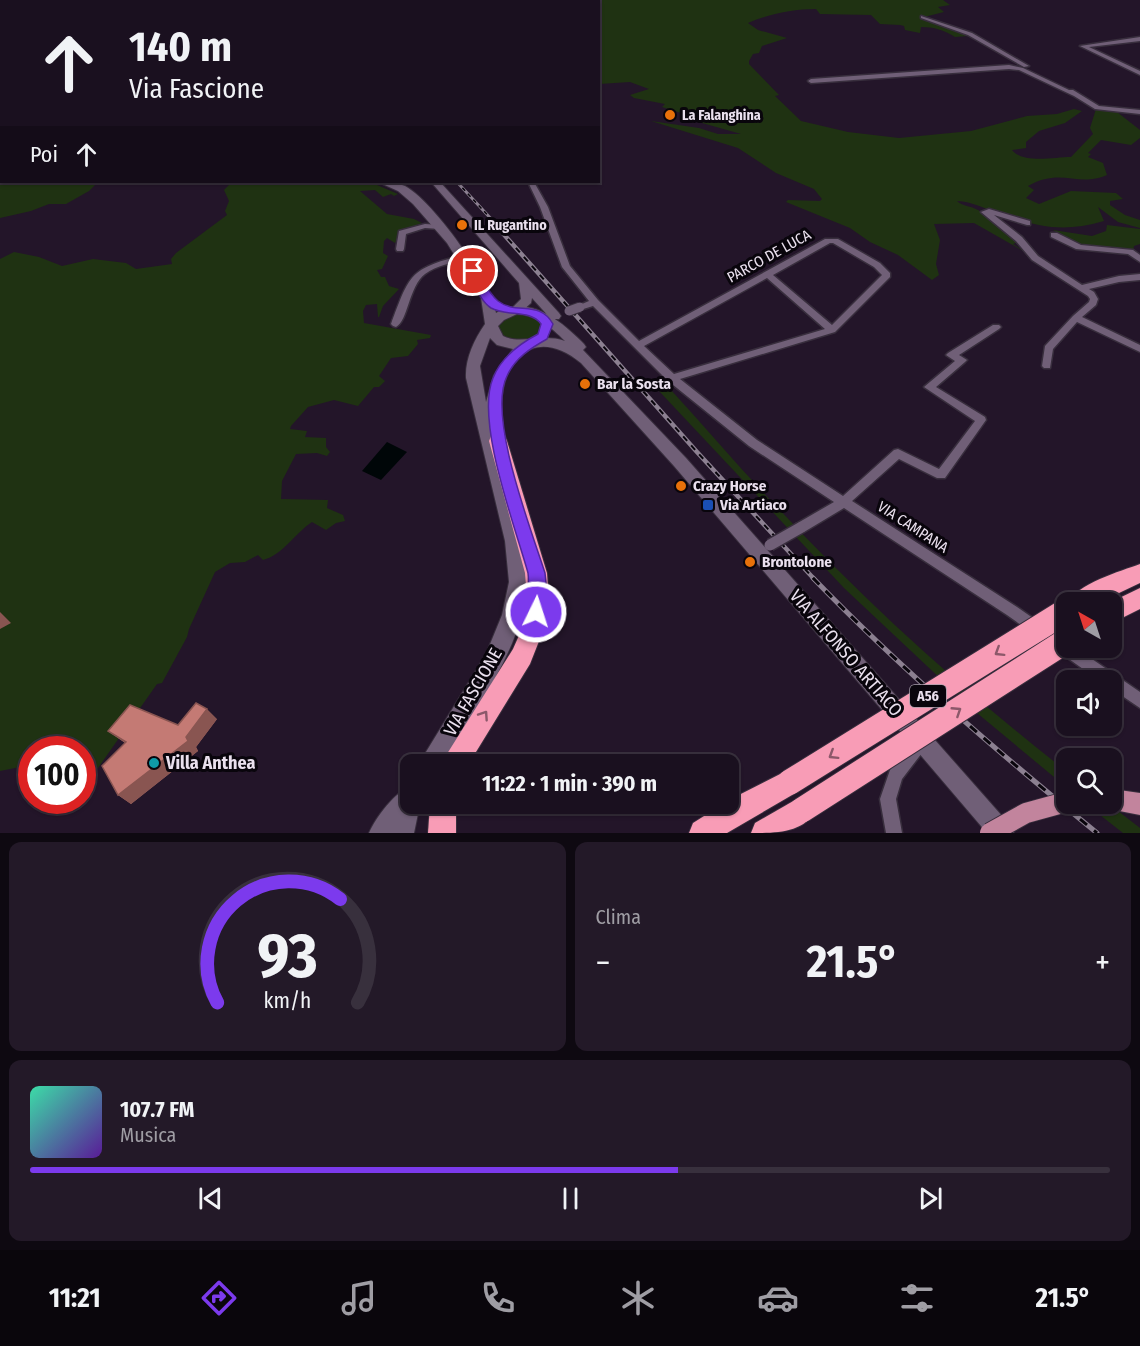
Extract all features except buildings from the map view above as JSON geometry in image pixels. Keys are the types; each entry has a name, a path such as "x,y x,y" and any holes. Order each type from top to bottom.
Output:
{"highway":[{"path":"460,754 519,662 532,631 538,600 536,573 498,441"},
{"path":"1100,592 1140,573"},
{"path":"1122,608 1140,598"},
{"name":"A56","path":"703,833 738,810 790,782 1056,616"},
{"name":"A56","path":"765,833 1056,647"},
{"path":"442,814 442,833"}],"main road":[{"path":"386,183 402,189 440,227 463,258 487,297 498,307 529,310 548,318 580,348 593,367"},
{"path":"487,297 494,335 502,342 514,345 531,343 565,345 593,367"},
{"path":"492,325 502,314 514,310"},
{"path":"474,380 485,384 502,372 531,343 546,332 548,318"},
{"name":"VIA FASCIONE","path":"492,325 476,353 473,366 490,454 499,474"},
{"path":"476,353 492,348 501,351 506,357 502,372"},
{"name":"VIA ALFONSO ARTIACO","path":"593,367 680,462 764,548 922,742 1002,833"},
{"name":"VIA FASCIONE","path":"436,754 492,664 513,612 519,572 499,474 494,407 502,372"},
{"path":"1122,801 1140,804"},
{"path":"990,833 1030,811 1056,804"},
{"path":"381,833 400,811"},
{"path":"402,833 407,814"}],"street":[{"path":"923,17 970,34 1065,86 1074,94"},
{"path":"1140,39 1083,46 1140,73"},
{"path":"811,81 1009,67 1021,69 1074,94 1097,108 1140,112"},
{"path":"436,183 541,300 548,318 595,302"},
{"name":"VIA CAMPANA","path":"532,183 544,207 566,267 595,302 671,378 753,443 1012,611 1140,701"},
{"path":"1027,223 985,212 1019,239 1035,258 1083,287 1094,299 1093,303 1048,348 1047,366"},
{"path":"400,249 402,233 425,226 440,227"},
{"path":"1054,235 1079,248 1130,252 1140,259"},
{"name":"PARCO DE LUCA","path":"638,345 828,241 835,242 877,265 887,275 832,330 671,378"},
{"path":"396,324 413,279 417,275 436,265 463,258"},
{"path":"767,274 832,330"},
{"path":"1083,287 1114,282 1124,277 1140,277"},
{"path":"514,310 528,296 523,282"},
{"path":"1076,318 1140,349"},
{"path":"764,548 844,502 898,453 941,475 981,420 929,387 962,360 951,355 996,327"},
{"path":"894,833 888,799 895,775 922,742"}],"green space":[{"path":"600,0 943,0 950,5 938,7 944,12 920,18 968,36 955,37 939,29 926,27 921,27 920,33 905,30 904,26 900,25 880,24 871,15 820,14 816,9 799,10 748,23 758,30 787,38 762,46 759,53 753,54 749,64 779,95 775,96 801,121 848,132 899,138 971,131 1027,116 1057,114 1074,109 1082,111 1065,123 1039,131 1026,142 1026,148 1012,150 1023,157 1071,157 1093,134 1090,128 1096,109 1117,112 1140,130 1140,138 1131,145 1101,140 1088,153 1091,154 1088,157 1103,163 1107,175 1087,180 1050,178 1028,186 1034,190 1026,198 1039,204 1071,191 1116,193 1123,199 1110,201 1110,205 1125,215 1140,220 1140,228 1118,222 1098,207 1104,221 1075,227 1051,227 1026,222 957,201 986,215 1016,240 1018,242 1013,244 1025,252 974,223 934,224 940,240 936,264 939,275 932,280 898,255 870,242 850,228 786,202 788,200 820,201 822,199 814,189 776,173 738,148 651,121 699,128 718,134 741,134 688,119 694,117 662,107 665,104 634,98 630,95 649,89 630,82 600,84"},
{"path":"0,183 97,183 89,191 66,204 49,204 0,218"},
{"path":"231,183 372,183 398,194 383,197 375,190 360,191 387,214 414,219 422,223 403,230 395,243 387,238 384,241 383,253 388,256 382,269 377,270 381,277 385,277 389,286 399,289 383,306 379,317 377,304 366,305 363,311 364,323 431,335 430,338 417,340 418,344 408,356 391,358 379,376 385,381 379,387 374,387 358,406 334,400 308,407 291,426 290,429 307,431 305,437 326,438 326,447 330,452 327,456 317,453 296,454 282,481 281,499 328,500 327,508 343,515 345,521 336,523 326,530 312,522 277,554 263,560 258,555 245,562 230,563 215,572 187,637 162,683 157,684 96,770 96,736 18,736 18,767 0,771 0,259 14,252 39,257 62,266 93,259 126,263 136,269 172,264 171,259 176,253 227,215 225,211 229,201 224,190"},
{"path":"1107,225 1140,229 1140,244 1134,246 1133,251 1091,248 1073,242 1053,230 1092,236 1106,231"},
{"path":"525,313 540,321 542,328 538,336 529,341 500,337 497,323 512,314"},
{"path":"671,390 764,494 881,612 990,710 1056,763 1056,779 977,713 844,588 659,391"},
{"path":"1099,814 1122,814 1140,828 1140,833 1123,833"}],"shaded area":[{"path":"387,442 407,452 381,480 362,471"}],"railway":[{"path":"458,183 494,222"},
{"path":"492,221 697,452 815,580"},
{"path":"815,580 951,710 1097,833"}],"place":[{"name":"La Falanghina","path":"670,115"},
{"name":"IL Rugantino","path":"462,225"},
{"name":"Bar la Sosta","path":"585,384"},
{"name":"Crazy Horse","path":"681,486"},
{"name":"Via Artiaco","path":"708,505"},
{"name":"Brontolone","path":"750,562"},
{"name":"Villa Anthea","path":"154,763"}],"route":[{"path":"473,271 487,297 496,305 513,310 535,312 544,318 547,324 543,336 521,349 506,366 499,378 494,407 498,441 536,573 538,600 536,612"}]}
